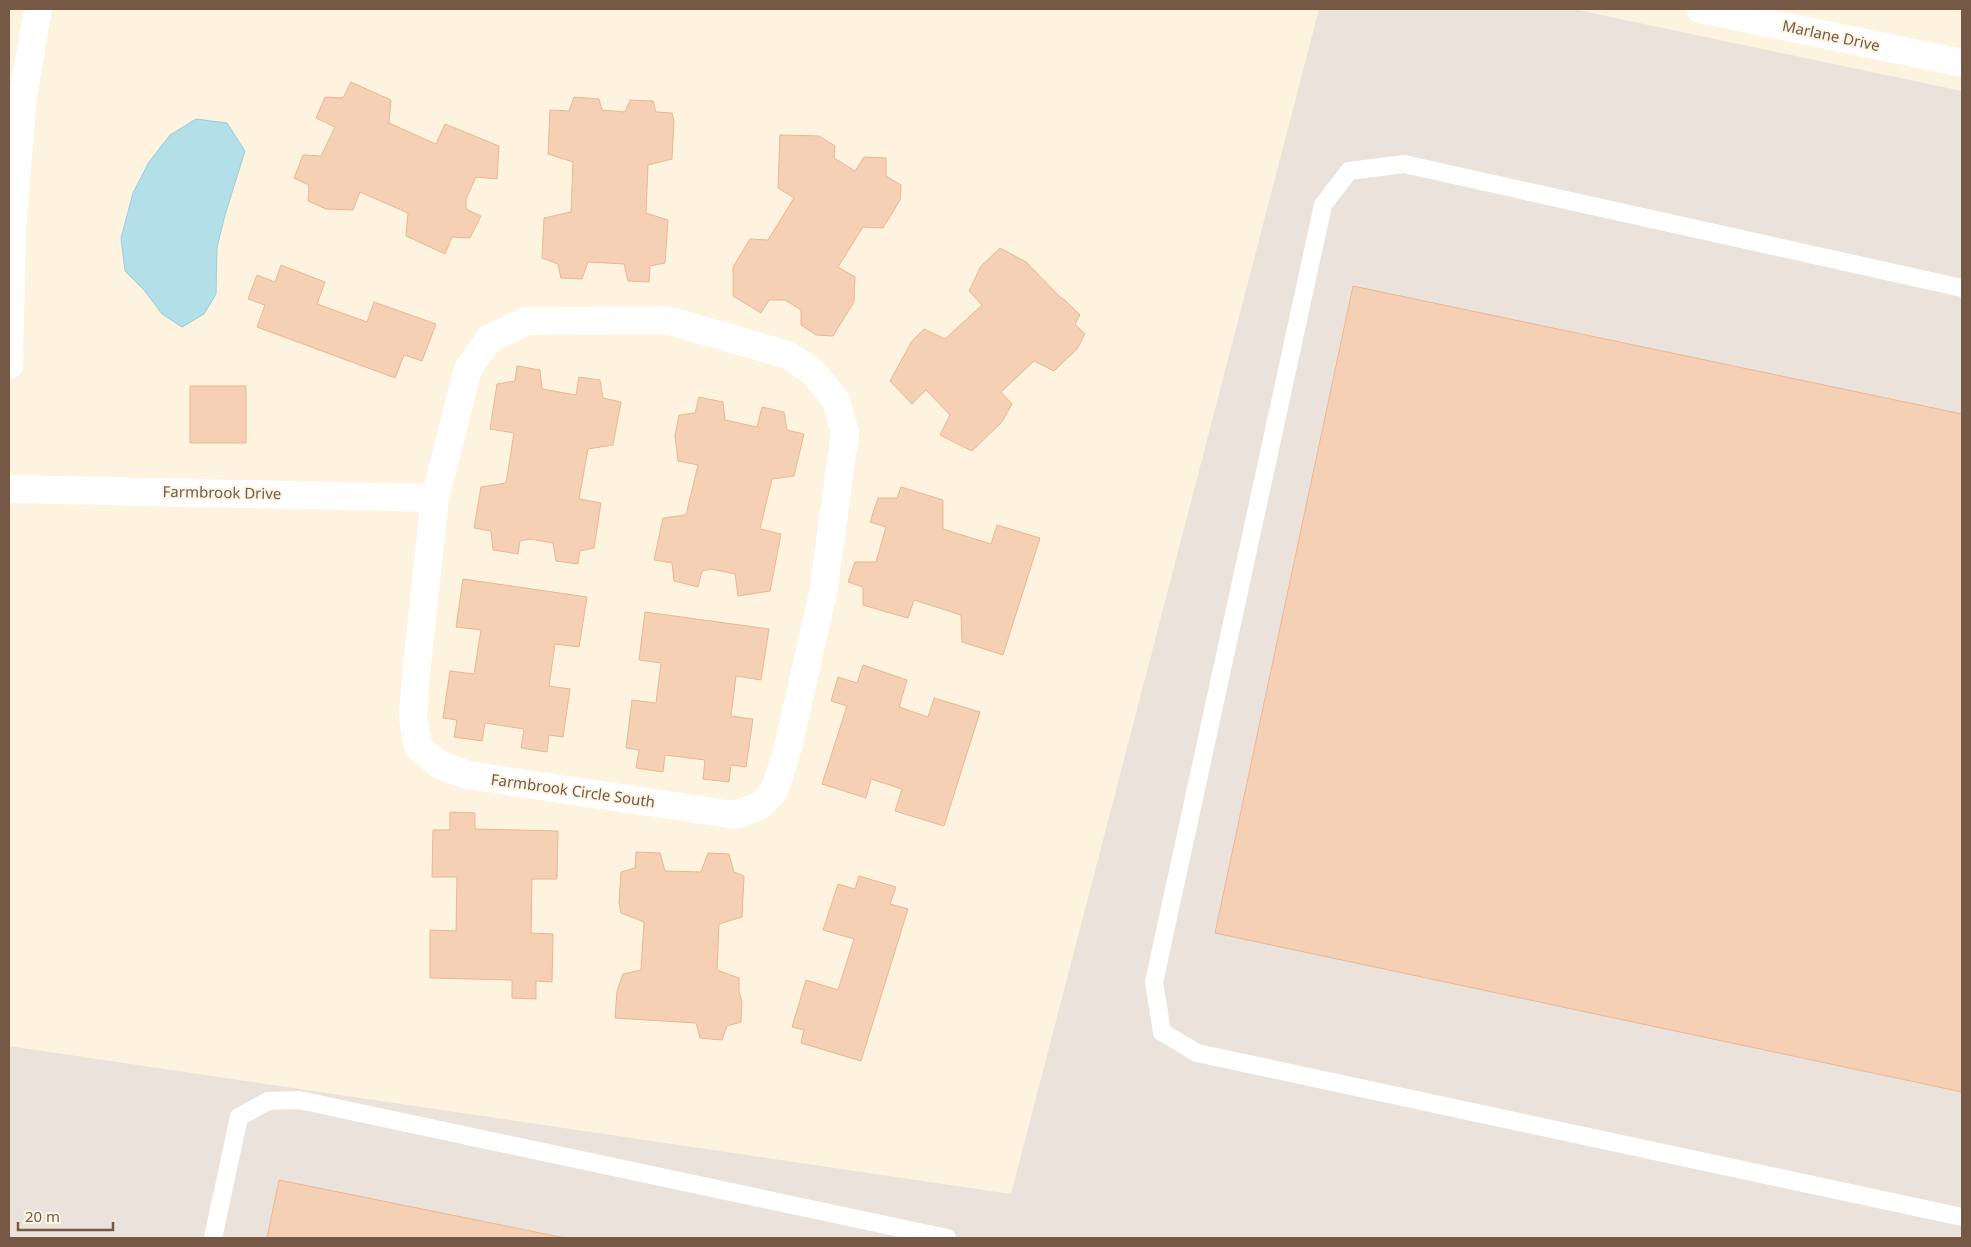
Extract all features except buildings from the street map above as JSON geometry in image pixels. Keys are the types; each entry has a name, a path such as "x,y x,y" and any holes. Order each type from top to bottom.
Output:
{"street":[{"path":"9,365 12,231 23,96 38,9"},
{"name":"Marlane Drive","path":"1700,9 1962,63"},
{"name":"Farmbrook Circle South","path":"667,320 788,354 812,371 836,400 845,433 823,593 787,751 774,790 760,806 735,815 467,775 440,765 418,747 413,718 416,674 435,498 468,369 489,339 527,321 667,320"},
{"name":"Farmbrook Drive","path":"9,489 435,498"}],"lane":[{"path":"1962,288 1404,164 1349,171 1323,205 1154,982 1162,1032 1197,1053 1962,1217"},
{"path":"213,1238 239,1117 268,1101 299,1100 947,1238"}],"shaded area":[{"path":"1319,9 1573,9 1962,91 1962,1238 9,1238 9,1046 1011,1194"}],"water":[{"path":"196,119 227,123 245,151 217,247 216,294 204,314 182,327 162,314 144,290 125,271 121,238 133,193 149,162 170,135"}]}
